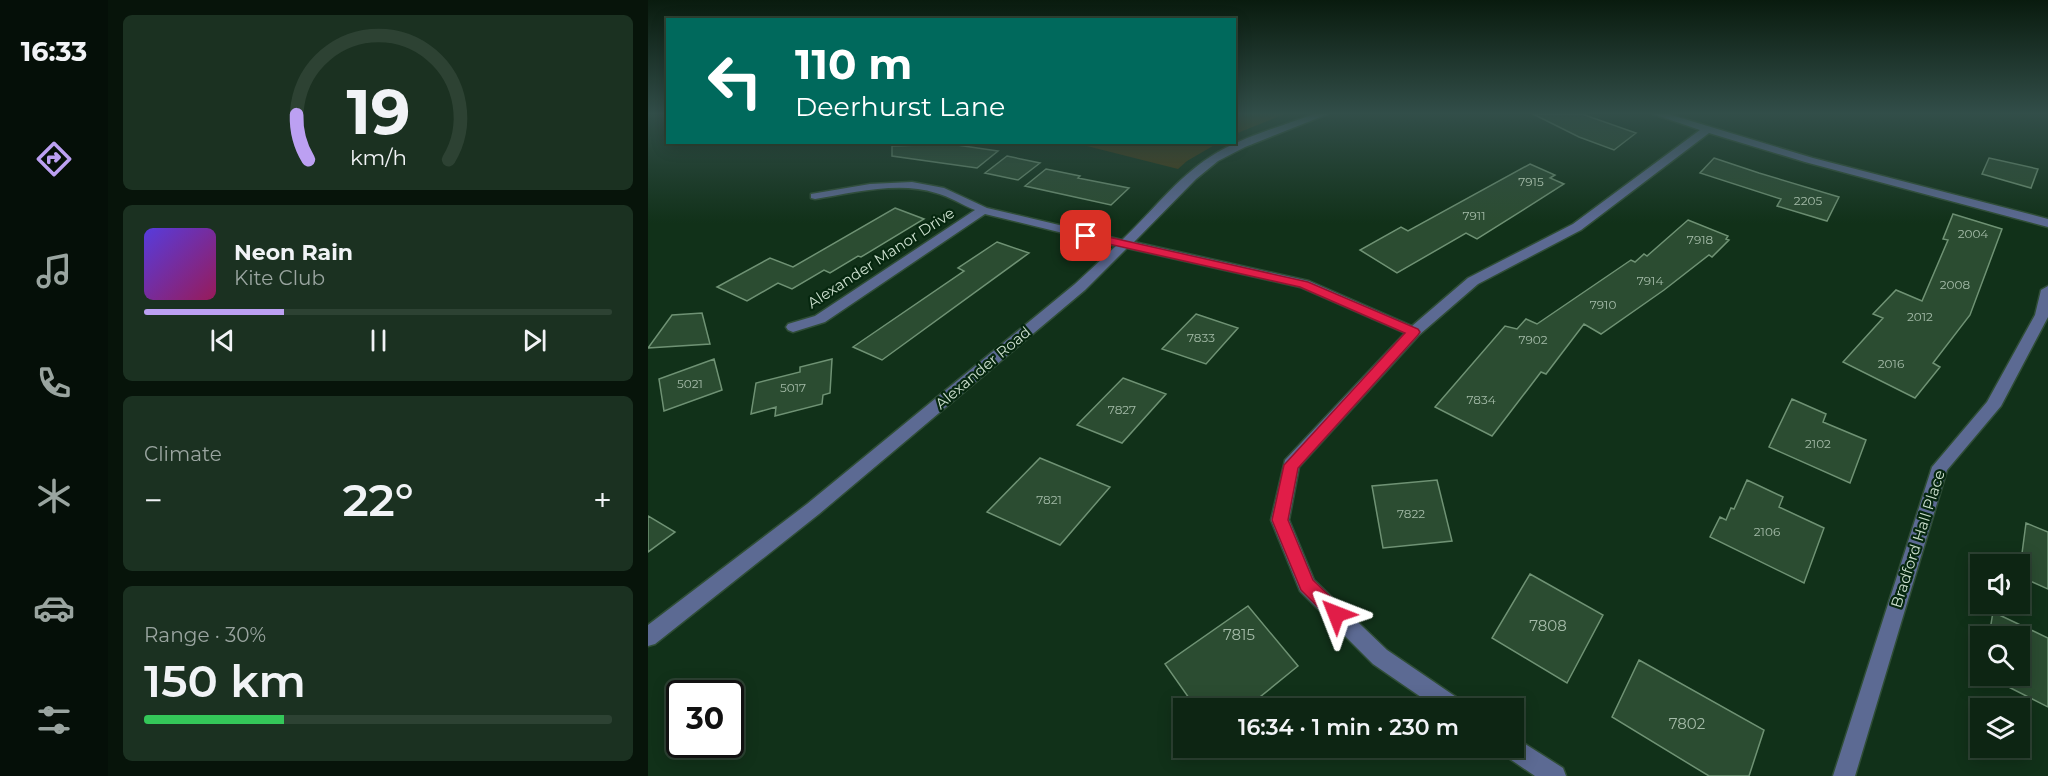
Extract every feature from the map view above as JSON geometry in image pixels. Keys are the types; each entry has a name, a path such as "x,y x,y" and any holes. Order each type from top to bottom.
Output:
{"street":[{"name":"Alexander Road","path":"648,637 813,509 1080,287 1192,177 1214,159 1231,150"},
{"path":"1440,698 1380,657 1307,585 1280,520 1291,465 1414,332 1473,281 1577,227 1679,150"},
{"path":"1777,150 2048,224"},
{"path":"815,196 870,187 912,185 940,190 983,210 1304,284 1414,332"},
{"name":"Alexander Manor Drive","path":"793,327 820,319 983,210"},
{"name":"Bradford Hall Place","path":"1844,776 1940,467 1993,406 2042,315 2048,290"},
{"path":"1524,755 1555,776"}],"shaded area":[{"path":"1104,150 1206,150 1178,169"}],"building":[{"path":"892,150 998,151 977,168 892,156"},
{"path":"1007,156 1040,163 1018,180 985,173"},
{"path":"1714,158 1839,197 1827,221 1777,206 1781,199 1700,173"},
{"path":"1989,158 2038,169 2031,188 1982,174"},
{"path":"1530,164 1555,175 1550,178 1564,184 1477,239 1466,233 1397,273 1360,250 1401,227 1408,231"},
{"path":"1046,169 1129,188 1111,205 1025,186"},
{"path":"895,208 924,219 830,273 824,270 792,289 778,283 747,301 717,287 770,258 793,267"},
{"path":"1953,214 2002,229 1970,315 1933,363 1940,367 1915,398 1843,362 1883,318 1873,314 1896,290 1922,301 1948,240 1943,239"},
{"path":"1688,220 1728,236 1726,239 1729,240 1712,257 1709,255 1601,334 1584,324 1546,374 1541,372 1492,436 1435,407 1505,326 1517,329 1526,319 1537,324 1631,260 1635,262 1644,254 1647,256"},
{"path":"997,242 1029,253 882,360 853,347 964,271 958,268"},
{"path":"702,313 710,344 648,348 672,315"},
{"path":"1196,314 1238,328 1206,364 1162,349"},
{"path":"714,359 722,390 664,411 659,379"},
{"path":"832,359 830,393 823,395 822,404 775,416 776,407 751,414 756,383 800,372 800,367"},
{"path":"1123,378 1166,394 1122,443 1077,425"},
{"path":"1792,399 1826,414 1823,422 1866,440 1850,483 1769,447"},
{"path":"1040,458 1110,487 1060,545 987,512"},
{"path":"1437,480 1452,541 1383,548 1372,486"},
{"path":"1747,480 1783,497 1779,507 1824,528 1804,583 1710,537 1720,517 1726,520 1731,508 1734,509"},
{"path":"648,516 675,532 648,552"},
{"path":"2026,523 2048,532 2048,589 2030,581 2030,554 2022,554"},
{"path":"1530,574 1603,615 1567,683 1492,638"},
{"path":"1248,606 1298,666 1261,698 1189,698 1165,664"},
{"path":"1993,614 1997,614 2023,626 1991,626"},
{"path":"2030,629 2048,638 2048,707 2007,686 2030,686"},
{"path":"1639,660 1764,730 1749,776 1709,776 1612,717"}],"route":[{"path":"1086,236 1304,284 1414,332 1291,465 1280,520 1307,585 1336,614"}]}
